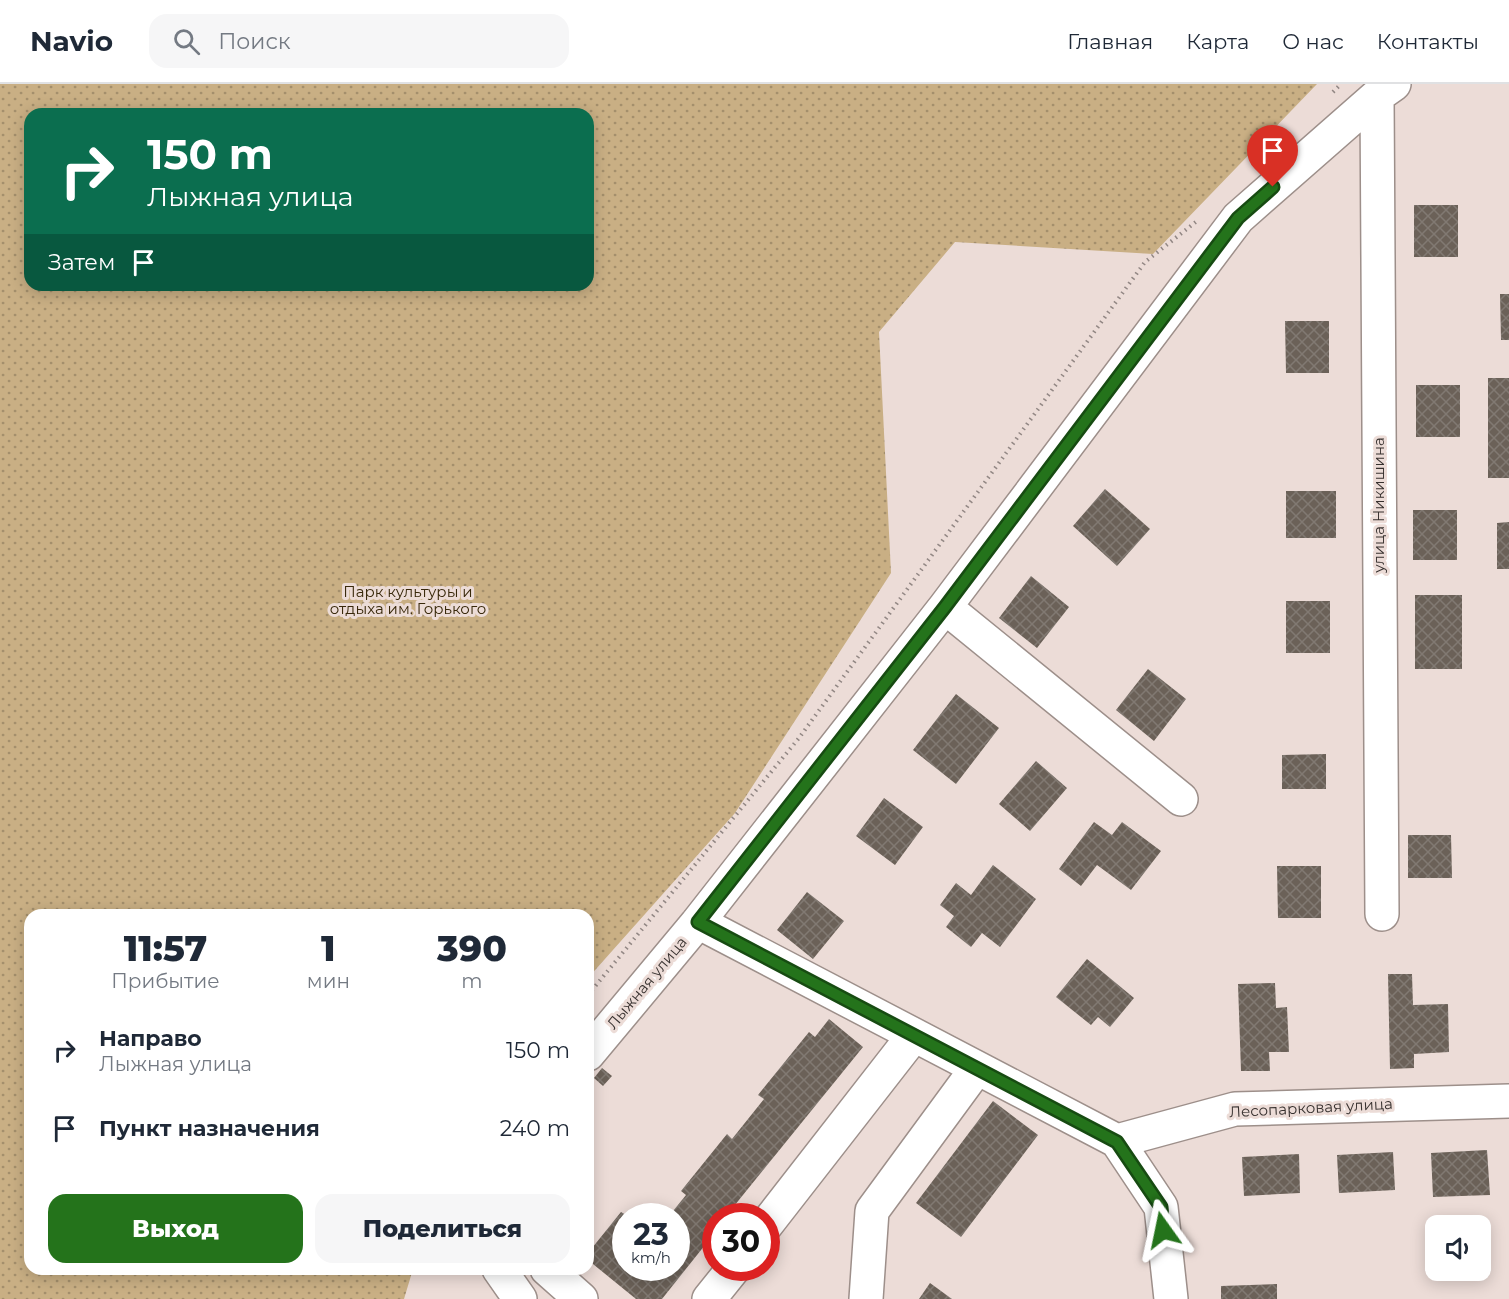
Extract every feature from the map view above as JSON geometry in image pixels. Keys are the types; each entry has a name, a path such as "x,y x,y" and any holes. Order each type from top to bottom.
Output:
{"street":[{"name":"Лыжная улица","path":"594,1047 698,922 945,607 1238,218 1385,90"},
{"name":"улица Никишина","path":"1382,914 1385,90"},
{"path":"945,607 1181,799"},
{"path":"698,922 1117,1142 1161,1207 1171,1299"},
{"path":"780,1208 915,1035"},
{"path":"866,1299 872,1211 977,1068"},
{"name":"Лесопарковая улица","path":"1117,1142 1235,1109 1509,1101"},
{"path":"503,1275 520,1299"},
{"path":"554,1275 581,1299"},
{"path":"709,1299 724,1281"}],"path":[{"path":"1333,92 1341,84"},
{"path":"594,988 799,738 1145,262 1204,215"}],"green space":[{"name":"Парк культуры и отдыха им. Горького","path":"0,84 1317,84 1153,254 955,242 879,332 891,573 735,813 594,971 594,909 24,909 24,1275 411,1275 404,1299 0,1299"}],"building":[{"path":"1414,205 1458,205 1458,257 1414,257"},
{"path":"1500,294 1509,294 1509,340 1501,340"},
{"path":"1285,321 1329,321 1329,373 1286,373"},
{"path":"1488,378 1509,378 1509,478 1488,478"},
{"path":"1416,385 1460,385 1460,437 1416,437"},
{"path":"1105,489 1150,529 1117,566 1073,526"},
{"path":"1286,491 1336,491 1336,538 1286,538"},
{"path":"1413,510 1457,510 1457,560 1413,560"},
{"path":"1509,522 1509,569 1497,569 1497,523"},
{"path":"1031,576 1069,607 1037,648 999,618"},
{"path":"1415,595 1462,595 1462,669 1415,669"},
{"path":"1286,601 1330,601 1330,653 1286,653"},
{"path":"1148,669 1186,699 1154,741 1116,710"},
{"path":"956,694 999,728 956,784 913,750"},
{"path":"1326,754 1326,789 1282,789 1282,755"},
{"path":"1036,761 1067,788 1030,831 999,804"},
{"path":"884,798 923,827 895,865 856,836"},
{"path":"1094,822 1112,835 1122,822 1161,851 1131,890 1097,865 1081,886 1059,869"},
{"path":"1408,835 1451,835 1452,878 1408,878"},
{"path":"993,865 1036,899 1000,947 982,933 971,947 946,927 954,916 940,905 956,883 971,895"},
{"path":"1277,866 1321,866 1321,918 1278,918"},
{"path":"807,892 844,921 813,959 777,930"},
{"path":"1087,959 1134,998 1110,1027 1098,1017 1091,1025 1056,997"},
{"path":"1388,974 1412,974 1413,1005 1448,1004 1449,1052 1414,1054 1414,1068 1390,1069"},
{"path":"1275,983 1276,1008 1287,1007 1289,1052 1269,1052 1270,1071 1241,1071 1238,984"},
{"path":"829,1019 863,1047 737,1203 702,1203 702,1249 690,1264 690,1203 680,1203 686,1195 681,1191 727,1134 732,1139 764,1099 758,1095 809,1032 815,1037"},
{"path":"602,1068 612,1076 603,1086 594,1078"},
{"path":"993,1101 1038,1135 961,1237 916,1203"},
{"path":"1487,1150 1490,1195 1433,1197 1431,1153"},
{"path":"1393,1152 1395,1190 1339,1193 1337,1155"},
{"path":"1299,1154 1300,1193 1244,1196 1242,1157"},
{"path":"612,1223 612,1280 594,1265 594,1246"},
{"path":"614,1281 676,1281 662,1299 636,1299"},
{"path":"930,1283 952,1299 919,1299"},
{"path":"1277,1284 1277,1299 1221,1299 1221,1286"}],"route":[{"path":"1163,1230 1161,1207 1117,1142 698,922 945,607 1238,218 1273,187"}]}
